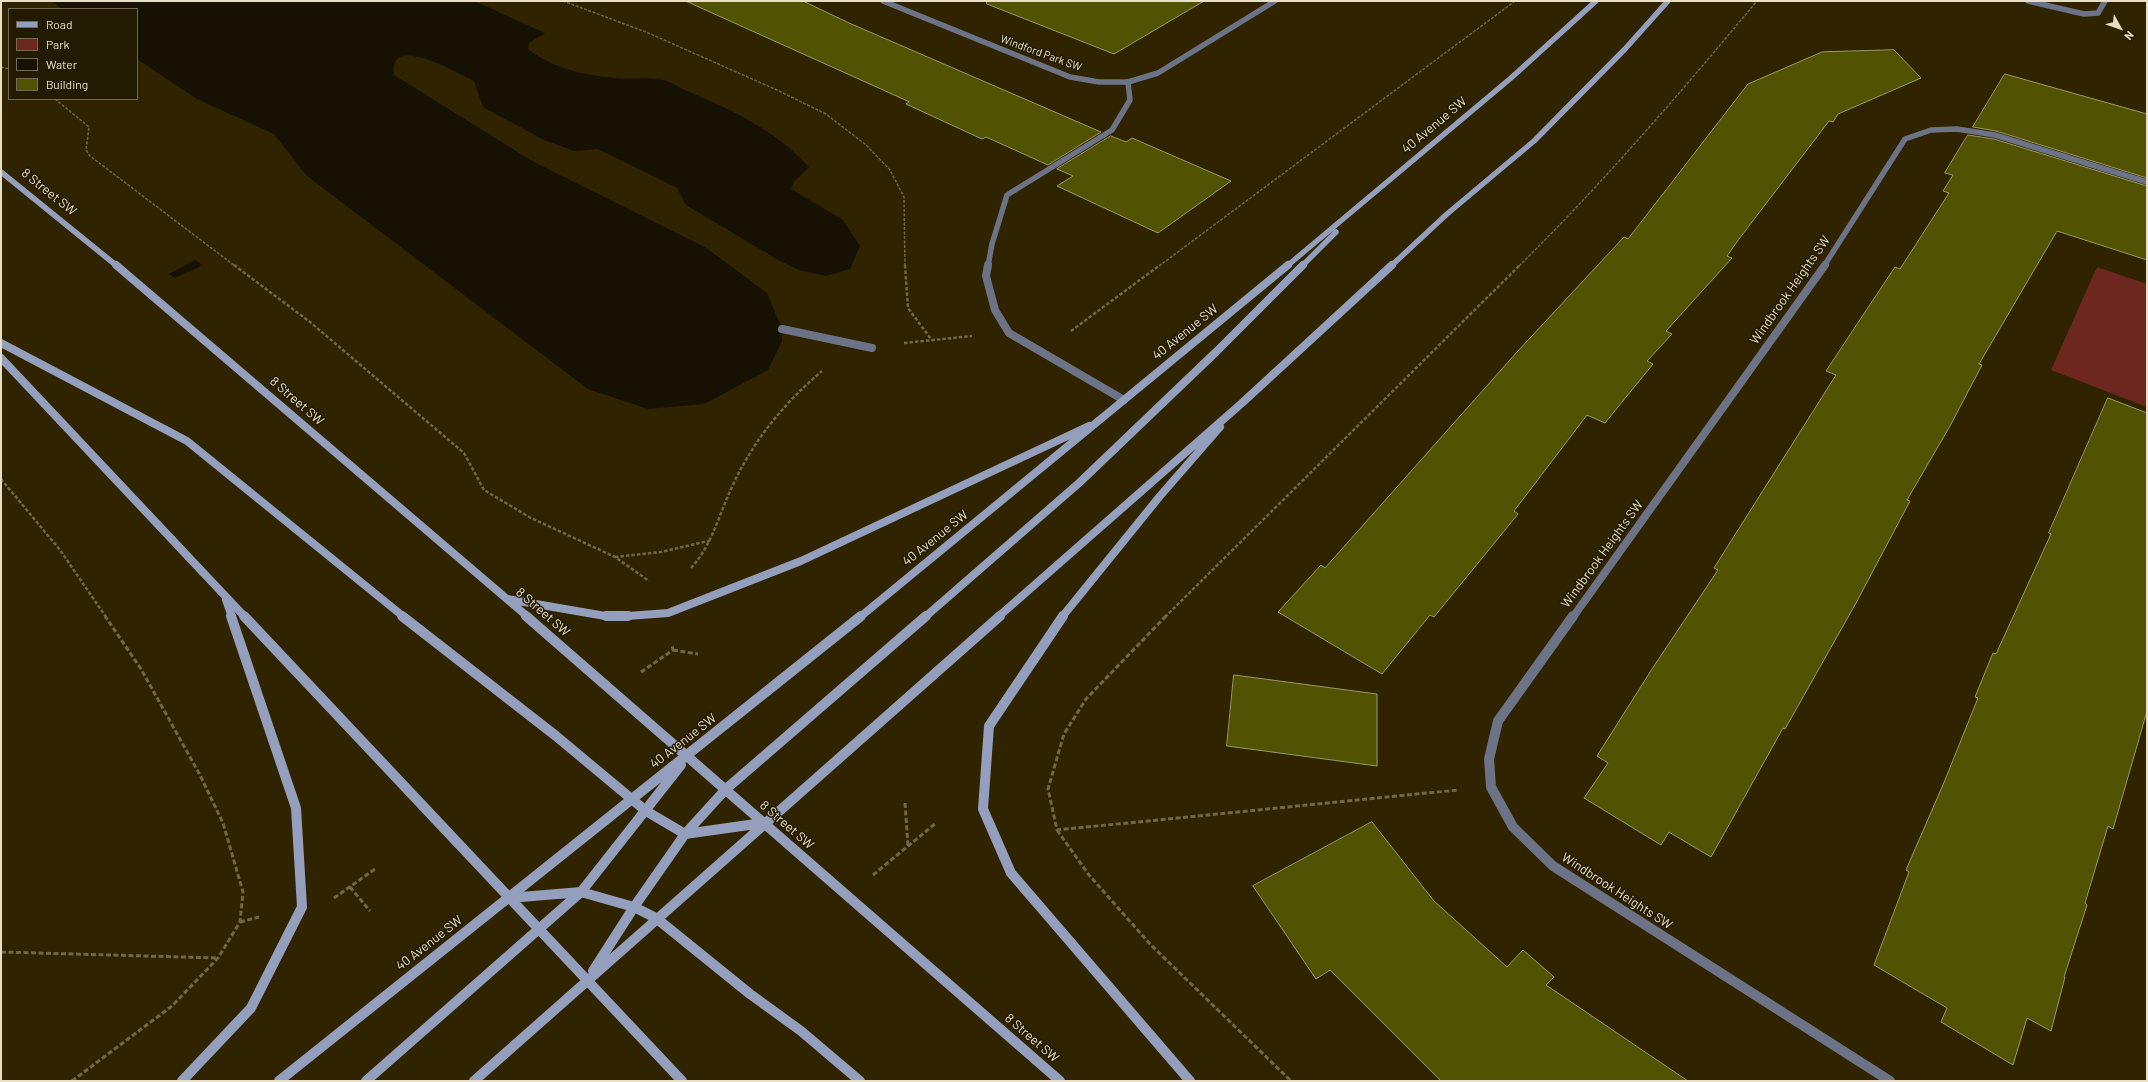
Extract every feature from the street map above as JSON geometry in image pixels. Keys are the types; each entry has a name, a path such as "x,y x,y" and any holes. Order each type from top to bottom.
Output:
{"main road":[{"name":"40 Avenue SW","path":"279,1081 801,666 1367,200 1511,78 1596,1"},
{"path":"474,1081 656,918 1242,403 1447,214 1534,141 1625,49 1668,1"},
{"name":"8 Street SW","path":"1,172 123,270 726,789 1060,1081"},
{"path":"587,980 634,907 685,834 726,789 1079,483 1216,352 1367,200"},
{"path":"1,344 187,441 355,579 556,736 646,811 685,834 764,823"},
{"path":"1,358 682,1081"},
{"path":"1190,1081 1012,873 983,809 989,726 1062,617 1160,496 1242,403"},
{"path":"506,599 612,618 668,613 802,561 1100,420"},
{"path":"182,1081 251,1008 302,907 296,808 225,597"},
{"path":"366,1081 581,892 646,811 687,756"},
{"path":"509,898 581,892 634,907 656,918 750,994 801,1031 860,1081"}],"street":[{"name":"Windford Park SW","path":"883,1 1070,77 1099,82 1128,82 1158,73 1275,1"},
{"path":"2028,1 2084,14 2098,13 2104,1"},
{"path":"1124,400 1009,334 995,310 986,276 992,244 1007,195 1112,130 1130,100 1128,82"},
{"name":"Windbrook Heights SW","path":"1890,1081 1553,866 1513,827 1491,787 1489,759 1498,721 1824,266 1905,139 1931,130 1957,129 1995,135 2147,182"},
{"path":"782,329 872,348"}],"path":[{"path":"563,1 646,32 777,90 826,114 866,145 890,170 904,197 905,279 908,308 931,340"},
{"path":"1042,353 1515,1"},
{"path":"1291,1081 1150,944 1089,875 1057,830 1048,789 1052,770 1064,734 1086,699 1193,588 1568,217 1668,108 1757,1"},
{"path":"56,100 89,127 86,150 90,156 310,322 424,418 464,452 484,490 531,518 615,557 654,584"},
{"path":"689,570 701,559 712,540 730,490 750,452 776,414 803,386 830,365 872,348 931,340 1009,334"},
{"path":"1,479 60,550 141,668 200,775 223,823 243,892 240,922 218,958 172,1006 72,1081"},
{"path":"615,557 661,552 712,540"},
{"path":"671,643 673,650"},
{"path":"641,672 673,650 698,654"},
{"path":"1057,830 1491,787"},
{"path":"905,803 908,846"},
{"path":"872,876 936,823"},
{"path":"329,902 375,869"},
{"path":"350,887 370,911"},
{"path":"240,922 262,916"},
{"path":"1,952 218,958"}],"green space":[{"path":"2097,267 2147,284 2147,407 2051,370"}],"water":[{"path":"51,1 474,1 545,33 529,43 528,49 537,56 558,66 581,73 605,77 621,79 654,78 666,81 736,113 768,132 782,142 809,167 794,182 791,189 843,220 860,246 850,269 826,276 799,270 780,261 686,205 677,188 598,149 574,151 544,140 483,107 474,81 440,64 426,59 412,56 401,56 395,62 394,75 532,161 705,247 767,293 782,329 782,341 768,370 704,404 648,409 588,389 307,176 274,134 197,99 138,60 138,8 61,8"}],"building":[{"path":"686,1 803,1 849,23 1101,132 1048,165 986,137 982,139 906,104 909,102"},
{"path":"987,1 1204,1 1114,54 987,4"},
{"path":"1894,50 1921,78 1838,114 1833,122 1829,121 1727,256 1732,258 1666,331 1672,334 1647,361 1653,364 1605,423 1587,415 1514,511 1518,514 1434,617 1430,615 1382,674 1278,612 1321,565 1325,568 1517,352 1624,237 1628,239 1748,84 1822,52"},
{"path":"2005,74 2147,114 2147,178 1996,131 1973,127"},
{"path":"1968,135 1994,139 2147,186 2147,260 2057,231 1979,364 1982,365 1950,426 1907,500 1910,501 1856,603 1785,729 1783,728 1711,857 1669,832 1661,845 1584,798 1608,763 1597,756 1652,669 1718,570 1714,568 1836,375 1826,371 1895,267 1900,269 1949,193 1943,191 1953,175 1945,173"},
{"path":"1111,136 1126,142 1132,138 1231,181 1158,233 1057,186 1073,176 1057,169"},
{"path":"2108,398 2147,413 2147,711 2113,829 2108,826 2085,903 2087,905 2064,977 2051,1031 2027,1018 2013,1065 1941,1022 1947,1008 1874,965 1909,872 1906,870 1945,780 1978,698 1975,697 1993,653 1996,654 2051,534 2049,533"},
{"path":"1234,675 1377,694 1377,766 1227,746"},
{"path":"1372,822 1434,901 1507,967 1523,950 1554,977 1546,985 1688,1081 1441,1081 1330,970 1316,979 1253,886"}],"waterway":[{"path":"175,274 195,264"}]}
